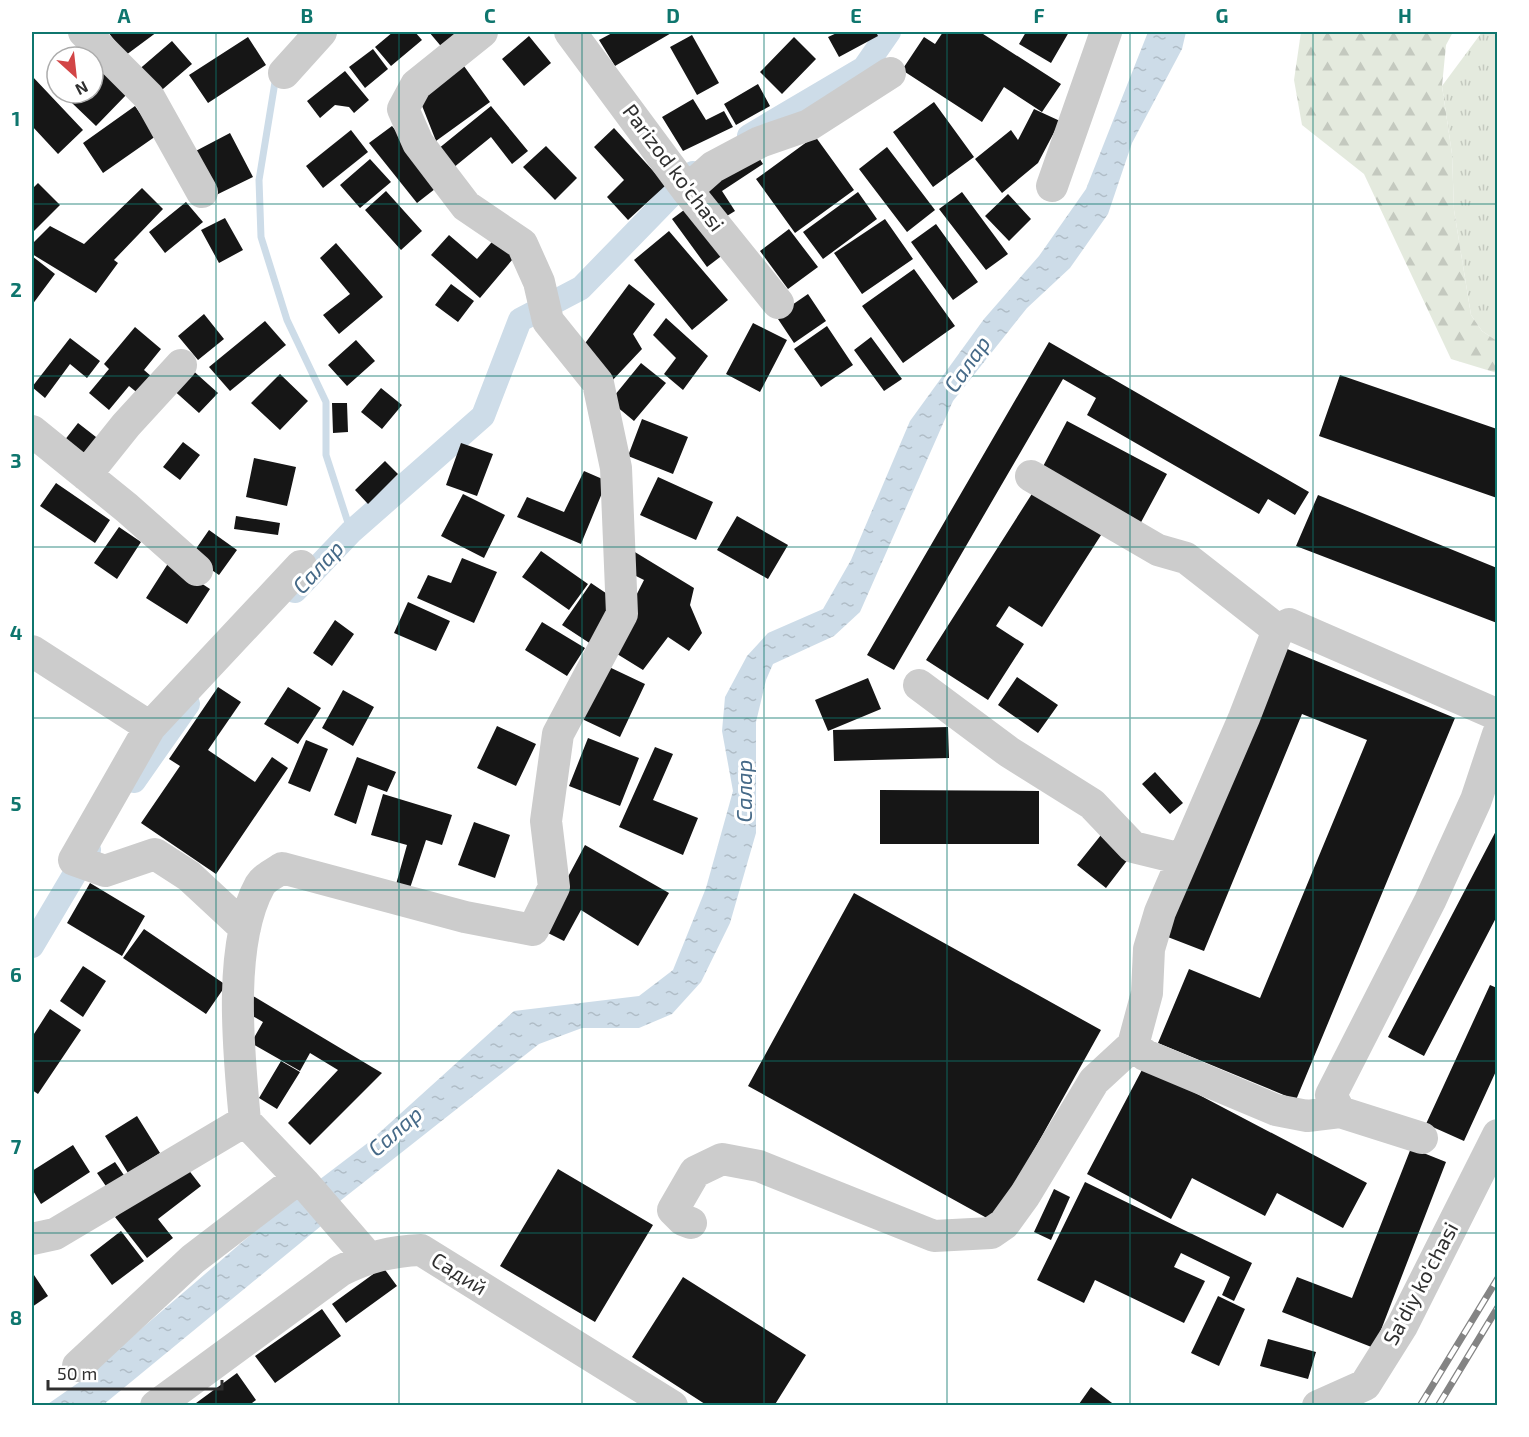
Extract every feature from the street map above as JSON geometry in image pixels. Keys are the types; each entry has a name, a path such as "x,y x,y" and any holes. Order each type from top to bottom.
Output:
{"street":[{"path":"84,32 149,97 202,192"},
{"path":"284,73 321,32"},
{"path":"368,1257 302,1180 245,1121 236,1025 244,928 261,883 282,868 465,917 533,930 554,886 546,820 558,734 622,614 616,468 598,383 548,321 539,282 522,244 466,206 418,143 403,109 416,85 482,32"},
{"name":"Parizod ko'chasi","path":"570,32 680,179 778,303"},
{"path":"1052,186 1106,32"},
{"path":"680,179 713,167 760,142 809,125 890,73"},
{"path":"86,475 126,425 181,365"},
{"path":"32,431 197,570"},
{"path":"1031,476 1158,550 1186,558 1278,630"},
{"path":"244,928 189,876 155,854 105,872 74,860 150,727 301,566"},
{"path":"690,1222 682,1220 674,1210 695,1172 722,1159 759,1166 934,1236 991,1233 1004,1224 1025,1195 1094,1081 1133,1045 1147,993 1149,949 1160,912 1244,718 1278,630 1289,624 1497,715"},
{"path":"32,651 150,727"},
{"path":"919,685 1009,752 1092,804 1133,847 1182,860"},
{"path":"1340,1112 1331,1095 1430,902 1476,800 1497,734"},
{"path":"1133,1045 1145,1055 1276,1110 1307,1116 1340,1112 1422,1138"},
{"path":"32,1239 55,1234 245,1121"},
{"name":"Sa'diy ko'chasi","path":"1318,1406 1365,1385 1402,1326 1497,1135"},
{"path":"78,1366 193,1259 302,1180"},
{"name":"Садий","path":"156,1406 317,1286 368,1257 392,1251 422,1250 672,1406"}],"green space":[{"path":"1301,32 1453,32 1446,45 1442,86 1452,154 1454,210 1471,315 1482,331 1497,341 1497,373 1451,359 1364,174 1302,125 1294,80"},
{"path":"1482,32 1497,32 1497,341 1482,331 1471,315 1454,210 1452,154 1442,86"}],"water":[{"name":"Салар","path":"1148,32 1186,32 1182,49 1132,143 1108,214 1070,268 1027,308 953,401 860,612 834,636 773,664 766,680 756,722 756,833 730,923 701,982 672,1014 639,1028 582,1028 539,1044 321,1216 321,1226 103,1405 45,1406 78,1383 282,1208 369,1142 514,1011 639,996 673,970 706,888 733,791 722,731 725,697 747,656 768,633 823,609 851,560 910,421 984,319 1039,256 1086,189"}],"building":[{"path":"108,32 157,32 126,55"},
{"path":"393,32 415,32 422,40 391,66 375,47"},
{"path":"429,32 469,32 445,51"},
{"path":"614,32 673,32 615,66 599,40"},
{"path":"839,32 876,32 878,36 839,57 828,37"},
{"path":"943,32 980,32 1061,84 1042,112 1004,87 982,122 902,70 924,37 935,44"},
{"path":"1026,32 1069,32 1051,63 1019,44"},
{"path":"692,35 719,83 697,95 670,47"},
{"path":"529,36 551,63 524,86 502,59"},
{"path":"248,37 266,65 208,103 189,75"},
{"path":"794,37 816,59 782,94 760,72"},
{"path":"172,41 192,64 156,95 136,72"},
{"path":"373,49 388,69 365,88 349,67"},
{"path":"456,55 490,102 436,141 415,88"},
{"path":"105,71 128,93 96,126 74,105 105,105"},
{"path":"345,71 369,100 354,113 349,107 335,105 320,118 307,101"},
{"path":"32,76 45,90 45,105 59,105 83,130 58,154 32,126"},
{"path":"758,84 770,106 736,125 724,104"},
{"path":"693,99 706,120 724,111 733,127 683,151 662,117"},
{"path":"934,102 974,157 933,187 893,132"},
{"path":"135,106 156,136 103,173 83,143"},
{"path":"491,106 528,151 512,164 491,137 453,168 438,149"},
{"path":"1034,109 1060,121 1038,163 1002,193 975,159 1011,130 1018,140"},
{"path":"392,126 440,185 417,203 369,143"},
{"path":"614,128 666,185 628,220 607,197 624,180 594,147"},
{"path":"351,130 368,152 323,188 306,166"},
{"path":"230,133 253,177 212,197 190,154"},
{"path":"815,136 854,190 795,233 756,179"},
{"path":"546,146 577,178 555,200 523,167"},
{"path":"887,147 935,210 907,232 859,169"},
{"path":"756,153 763,164 722,191 735,211 722,219 702,189"},
{"path":"370,159 391,182 360,208 340,185"},
{"path":"38,183 60,205 33,232 32,189"},
{"path":"142,188 163,209 114,260 118,263 96,293 32,254 32,244 50,226 84,244"},
{"path":"386,191 422,231 401,250 365,210"},
{"path":"858,192 877,219 823,259 803,232"},
{"path":"962,192 1008,254 986,270 939,209"},
{"path":"1008,194 1031,219 1009,241 985,216"},
{"path":"186,202 203,222 165,253 149,232"},
{"path":"688,207 724,254 707,267 672,219"},
{"path":"225,218 243,250 219,263 201,230"},
{"path":"885,219 913,259 862,294 834,253"},
{"path":"936,224 978,282 953,300 911,242"},
{"path":"789,229 818,267 788,289 760,251"},
{"path":"669,231 728,300 692,330 634,260"},
{"path":"449,235 477,259 498,235 518,253 480,298 431,255"},
{"path":"336,243 383,297 339,334 323,315 350,294 320,258"},
{"path":"32,256 55,274 32,305"},
{"path":"914,269 955,326 903,363 862,306"},
{"path":"451,284 474,301 458,322 435,305"},
{"path":"629,284 655,304 633,334 642,349 609,384 583,346"},
{"path":"808,294 826,321 794,343 776,316"},
{"path":"204,314 224,339 198,360 178,336"},
{"path":"666,318 708,356 683,390 664,374 676,358 653,335"},
{"path":"265,321 286,345 230,391 209,367"},
{"path":"753,323 787,340 760,392 726,374"},
{"path":"827,326 853,365 821,387 794,349"},
{"path":"135,327 161,349 144,370 159,383 145,399 129,386 109,410 89,393 109,369 104,364"},
{"path":"871,337 902,379 884,391 854,350"},
{"path":"70,338 100,361 87,378 70,364 45,398 32,387"},
{"path":"356,340 375,361 347,386 328,365"},
{"path":"1049,342 1309,492 1295,515 1268,499 1259,514 1087,415 1096,398 1063,379 894,670 867,655"},
{"path":"641,363 666,383 634,421 610,401"},
{"path":"189,367 218,393 199,413 170,387"},
{"path":"280,374 308,401 280,430 251,403"},
{"path":"1340,375 1497,429 1497,498 1319,436"},
{"path":"381,388 402,405 382,429 361,412"},
{"path":"332,403 347,403 348,432 333,433"},
{"path":"642,419 688,437 673,474 628,456"},
{"path":"1067,421 1167,474 1139,526 1039,474"},
{"path":"78,423 105,444 91,462 64,441"},
{"path":"183,442 200,455 180,480 163,467"},
{"path":"461,443 493,454 477,496 446,485"},
{"path":"254,458 296,467 287,506 246,497"},
{"path":"385,461 398,474 368,504 355,490"},
{"path":"584,471 607,481 581,544 517,517 527,497 564,512"},
{"path":"658,477 713,502 696,540 640,515"},
{"path":"56,483 110,520 95,543 40,506"},
{"path":"1035,489 1103,532 1042,627 1009,606 996,626 1024,644 988,700 926,660"},
{"path":"463,494 505,515 484,558 441,536"},
{"path":"1318,495 1497,568 1497,623 1296,546"},
{"path":"236,516 280,523 278,535 234,529"},
{"path":"737,516 788,545 768,579 717,550"},
{"path":"119,527 141,542 117,579 94,563"},
{"path":"209,530 237,550 219,575 191,556"},
{"path":"625,546 694,588 690,605 702,633 689,651 668,637 643,670 609,649 644,580 622,569"},
{"path":"541,551 588,584 569,610 522,577"},
{"path":"462,558 497,572 474,623 417,598 428,575 451,583"},
{"path":"169,562 210,589 187,624 146,598"},
{"path":"591,583 619,602 591,644 562,625"},
{"path":"408,602 450,621 436,651 394,633"},
{"path":"335,620 354,634 332,666 313,653"},
{"path":"542,622 585,648 567,676 525,650"},
{"path":"1280,646 1455,718 1296,1100 1158,1043 1189,969 1260,998 1367,740 1302,714 1204,951 1160,934"},
{"path":"607,666 645,684 620,737 582,719"},
{"path":"1017,677 1058,705 1038,733 998,705"},
{"path":"868,678 881,709 828,731 815,700"},
{"path":"218,687 241,702 208,750 255,782 272,757 288,768 216,874 141,823 180,766 169,759"},
{"path":"288,687 321,708 298,744 264,724"},
{"path":"343,690 374,707 353,746 322,728"},
{"path":"497,726 536,744 516,786 477,768"},
{"path":"948,727 949,758 834,761 833,730"},
{"path":"588,738 639,758 620,806 569,786"},
{"path":"306,740 328,749 310,792 288,783"},
{"path":"655,747 673,754 653,800 698,818 683,855 619,827"},
{"path":"357,757 396,772 387,792 368,785 356,824 334,815"},
{"path":"1155,772 1183,803 1170,814 1142,784"},
{"path":"880,790 1039,791 1039,844 880,844"},
{"path":"383,794 452,815 442,845 426,840 409,891 395,888 407,845 371,835"},
{"path":"474,822 510,835 495,878 458,865"},
{"path":"1497,829 1497,916 1424,1056 1388,1037"},
{"path":"1101,835 1129,858 1106,888 1077,865"},
{"path":"585,845 669,893 638,946 581,910 564,941 540,929"},
{"path":"90,883 145,916 122,956 67,923"},
{"path":"854,893 1101,1030 994,1222 748,1086"},
{"path":"144,929 226,985 206,1014 123,958"},
{"path":"83,966 106,981 83,1017 60,1001"},
{"path":"1490,985 1497,988 1497,1069 1464,1141 1426,1124"},
{"path":"253,996 382,1073 310,1145 288,1123 338,1070 310,1053 300,1071 251,1043 263,1022 244,1011"},
{"path":"50,1009 81,1030 38,1094 32,1090 32,1037"},
{"path":"281,1061 300,1072 277,1109 259,1098"},
{"path":"1144,1066 1367,1183 1343,1228 1277,1193 1265,1216 1192,1178 1171,1219 1087,1174"},
{"path":"137,1116 160,1153 128,1173 105,1136"},
{"path":"73,1145 90,1172 41,1204 32,1189 32,1171"},
{"path":"1411,1148 1446,1162 1374,1348 1282,1312 1297,1277 1352,1298"},
{"path":"115,1162 130,1184 112,1195 97,1173"},
{"path":"184,1164 201,1186 158,1219 173,1238 147,1258 115,1217"},
{"path":"558,1169 653,1225 595,1322 500,1266"},
{"path":"1085,1182 1252,1263 1234,1301 1222,1295 1230,1277 1181,1253 1174,1267 1205,1281 1184,1323 1095,1280 1084,1303 1037,1280"},
{"path":"1054,1189 1070,1197 1051,1240 1034,1232"},
{"path":"121,1231 144,1261 112,1285 90,1255"},
{"path":"383,1267 397,1286 346,1323 332,1304"},
{"path":"32,1272 48,1296 32,1307"},
{"path":"683,1277 806,1355 774,1406 708,1406 632,1357"},
{"path":"1218,1296 1245,1309 1219,1366 1191,1353"},
{"path":"322,1309 341,1336 275,1383 255,1356"},
{"path":"1268,1339 1316,1352 1308,1379 1260,1366"},
{"path":"237,1373 256,1400 248,1406 192,1406"},
{"path":"1091,1387 1116,1406 1079,1404"}],"waterway":[{"name":"Салар","path":"749,136 864,68 889,32"},
{"path":"276,76 259,180 261,237 287,320 326,402 326,455 351,532"},
{"name":"Салар","path":"295,591 351,532 483,416 520,320 581,288 693,173"},
{"name":"Салар","path":"134,781 188,704"},
{"name":"Салар","path":"32,946 89,850"}],"railway":[{"path":"1420,1406 1498,1278"},
{"path":"1438,1406 1498,1307"}]}
